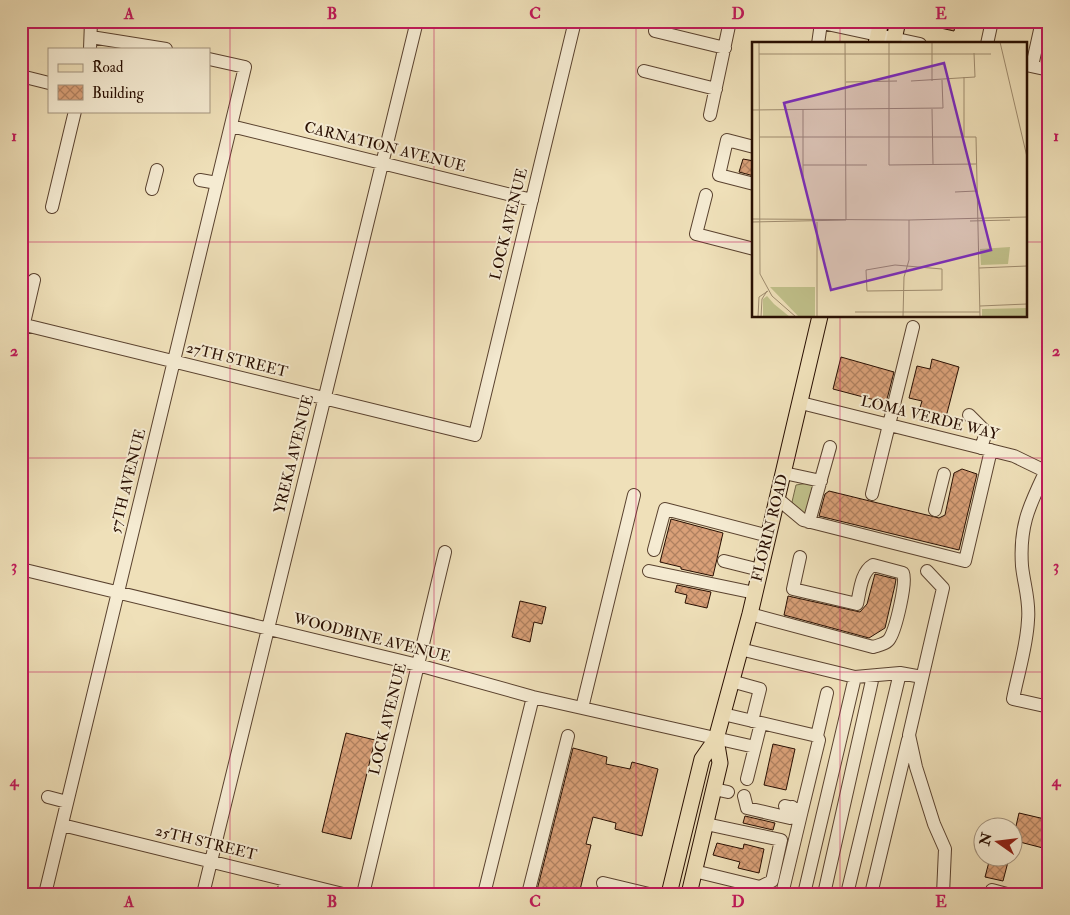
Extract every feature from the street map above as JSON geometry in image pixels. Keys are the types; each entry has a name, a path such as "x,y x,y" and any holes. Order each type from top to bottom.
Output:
{"main road":[{"path":"894,41 898,21"},
{"name":"FLORIN ROAD","path":"669,894 702,759 716,739 750,614 820,318"},
{"name":"FLORIN ROAD","path":"687,894 706,824 721,790 720,763 716,739"},
{"path":"678,858 687,894"}],"street":[{"path":"91,21 90,43 153,48"},
{"name":"YREKA AVENUE","path":"203,894 417,21"},
{"name":"LOCK AVENUE","path":"474,435 576,21"},
{"path":"710,115 730,21"},
{"path":"987,42 992,21"},
{"path":"1042,21 1029,66 1049,70"},
{"path":"818,42 817,22 878,33 894,41"},
{"path":"655,31 725,48"},
{"name":"57TH AVENUE","path":"45,894 245,67 210,59"},
{"path":"644,71 716,89"},
{"path":"21,76 48,83"},
{"path":"52,207 75,112"},
{"name":"CARNATION AVENUE","path":"231,126 532,200"},
{"path":"752,146 727,140 719,175 752,183"},
{"path":"152,189 157,170"},
{"path":"200,180 217,184"},
{"path":"706,195 696,234 752,248"},
{"path":"22,328 34,280"},
{"path":"872,494 913,327"},
{"name":"27TH STREET","path":"22,328 174,361 474,435"},
{"name":"LOMA VERDE WAY","path":"801,403 1014,456 1048,470"},
{"path":"778,499 809,522 965,561 986,449 986,432 969,415"},
{"path":"809,522 830,446"},
{"path":"1048,470 1029,504 1022,538 1023,570 1028,594 1028,622 1013,699 1049,707"},
{"path":"784,473 821,481"},
{"path":"935,510 944,474"},
{"path":"582,708 634,495"},
{"path":"654,550 665,509 769,536"},
{"name":"LOCK AVENUE","path":"362,894 445,552"},
{"path":"750,614 873,646 882,645 890,639 905,584 903,573 873,564 865,571 857,604 793,589 800,556"},
{"path":"724,561 760,570"},
{"name":"WOODBINE AVENUE","path":"21,569 418,665 533,697 755,747"},
{"path":"649,571 755,593"},
{"path":"871,894 943,588 927,571"},
{"path":"740,648 855,677 900,673 922,677"},
{"path":"847,894 900,673"},
{"path":"824,894 874,676"},
{"path":"804,894 855,677"},
{"path":"731,682 760,689 755,747 747,779"},
{"path":"744,796 747,808 790,818 819,740 816,736 827,693"},
{"path":"484,894 533,697"},
{"path":"723,714 816,736"},
{"path":"909,735 916,767 934,824 945,849 943,894"},
{"path":"528,894 568,736"},
{"path":"48,797 67,802"},
{"path":"782,894 793,808"},
{"path":"694,870 759,890 772,881 781,840 706,824"},
{"name":"25TH STREET","path":"62,825 342,894"},
{"path":"283,894 286,880"},
{"path":"603,883 649,894"},
{"path":"991,894 992,890 1007,894"}],"green space":[{"path":"808,483 813,486 806,514 802,516 792,502 796,485"}],"building":[{"path":"927,21 956,21 954,31 927,25"},
{"path":"743,159 752,161 752,175 739,172"},
{"path":"841,357 894,372 886,403 833,389"},
{"path":"932,359 959,367 946,417 919,411 922,401 909,398 917,366 930,369"},
{"path":"962,469 977,474 959,550 819,516 825,494 829,491 939,518 945,515 954,473"},
{"path":"671,519 723,533 713,576 660,562"},
{"path":"875,574 896,579 885,628 869,638 784,615 788,596 860,612 867,604"},
{"path":"677,585 711,592 707,608 685,603 687,595 675,592"},
{"path":"520,601 546,607 542,624 534,622 530,642 512,637"},
{"path":"346,733 375,740 351,839 322,832"},
{"path":"773,744 795,749 786,790 764,785"},
{"path":"573,748 607,757 606,764 630,769 632,762 658,769 642,836 615,829 616,823 593,817 586,844 591,845 579,894 536,894"},
{"path":"1019,813 1049,820 1043,848 1022,843 1022,818 1018,818"},
{"path":"745,816 775,823 773,830 743,823"},
{"path":"717,843 743,849 744,844 764,849 759,873 738,868 740,862 713,855"},
{"path":"987,868 1006,868 1003,881 985,877"}]}
